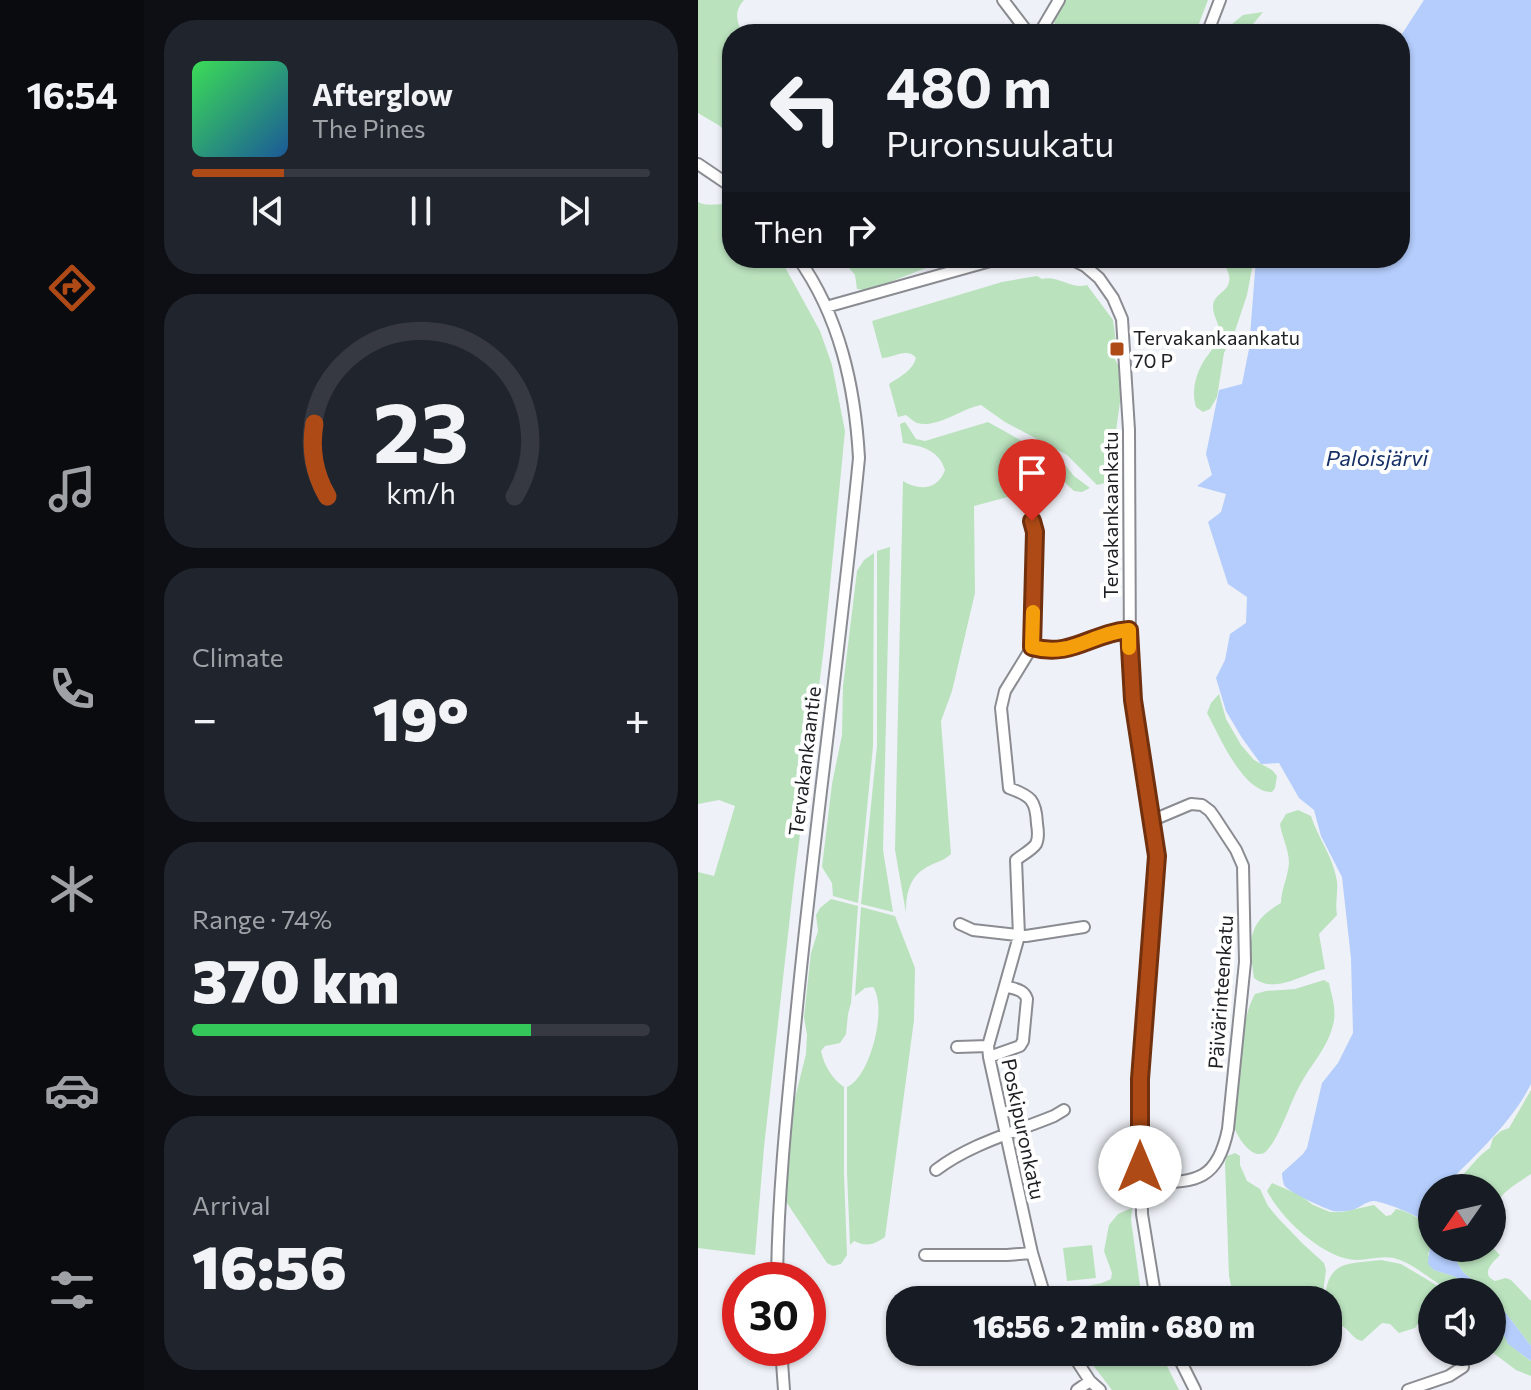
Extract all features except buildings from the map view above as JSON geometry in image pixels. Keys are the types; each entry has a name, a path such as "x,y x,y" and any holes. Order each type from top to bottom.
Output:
{"street":[{"path":"1003,0 1021,24"},
{"path":"1045,24 1059,0"},
{"path":"1211,24 1220,0"},
{"path":"698,164 722,180"},
{"name":"Tervakankaantie","path":"777,1262 785,1121 808,893 859,458 854,404 841,346 826,307 804,268"},
{"path":"826,307 965,268"},
{"name":"Tervakankaankatu","path":"1092,268 1113,298 1122,319 1129,430 1129,630 1133,700 1157,856 1140,1079 1142,1214 1154,1286"},
{"path":"1032,521 1035,532 1032,647 1057,651 1129,630"},
{"name":"Poskipuronkatu","path":"1032,647 1005,691 1001,708 1009,788 1030,798 1037,810 1036,843 1016,860 1019,936 989,1052 1005,1136 1042,1286"},
{"name":"Päivärinteenkatu","path":"1140,1183 1202,1177 1212,1169 1224,1146 1245,962 1244,873 1236,850 1210,811 1202,805 1191,804 1153,820"},
{"path":"960,924 973,930 1019,936 1084,927"},
{"path":"957,1047 989,1052 1016,1049 1023,1041 1027,999 1025,994 1005,986"},
{"path":"936,1170 958,1156 1064,1110"},
{"path":"925,1255 1032,1253"},
{"path":"782,1366 784,1390"},
{"path":"1080,1366 1100,1390"},
{"path":"1183,1366 1195,1390"},
{"path":"1408,1390 1449,1376 1463,1367"},
{"path":"1077,1390 1090,1381"}],"green space":[{"path":"698,0 744,0 737,16 739,24 722,24 722,128 698,113"},
{"path":"1064,0 1208,0 1199,24 1055,24"},
{"path":"1263,12 1253,24 1232,24 1243,15"},
{"path":"698,202 722,205 722,268 785,268 820,331 832,365 845,431 824,647 764,1147 755,1255 698,1248 698,872 714,876 735,806 719,800 698,804"},
{"path":"849,268 926,268 865,290 857,289 855,275"},
{"path":"1226,268 1252,268 1247,295 1224,353 1217,397 1210,409 1203,412 1196,407 1195,382 1218,337 1214,303 1228,286"},
{"path":"1037,276 1076,286 1087,285 1113,320 1116,342 1110,350 1118,365 1121,395 1115,452 1122,486 1109,482 1097,485 1067,455 1005,422 981,405 932,423 917,423 906,415 898,417 889,384 909,370 916,358 904,353 882,358 872,321 1002,282"},
{"path":"905,422 916,439 925,441 988,422 1065,465 1090,488 1082,492 1074,491 1059,477 1050,475 1039,480 1030,491 974,506 975,593 952,691 941,721 951,854 921,871 912,881 906,913 895,850 903,481 927,487 938,482 945,470 934,453 903,443 900,424"},
{"path":"890,547 883,850 893,912 861,904 877,746 877,551"},
{"path":"874,553 873,746 858,903 833,896 832,883 822,867 832,784 842,735 843,686 857,571 864,560"},
{"path":"1219,694 1226,719 1241,745 1254,760 1277,776 1272,792 1261,790 1251,783 1225,748 1207,713"},
{"path":"1298,810 1311,816 1333,865 1337,882 1337,915 1319,934 1325,969 1280,984 1262,983 1254,978 1252,934 1261,918 1281,903 1289,863 1280,824 1286,814"},
{"path":"831,899 858,906 846,1034 840,1043 825,1046 821,1051 829,1071 844,1087 847,1255 841,1264 833,1266 827,1263 785,1197 794,1102 806,1054 804,1017 811,953 818,931 816,915"},
{"path":"861,907 895,916 915,968 914,1020 885,1237 870,1244 854,1241 850,1245 847,1087 855,1081 869,1057 878,1010 873,987 865,988 855,996"},
{"path":"1324,980 1329,983 1334,1009 1331,1033 1301,1083 1272,1144 1263,1154 1258,1154 1241,1141 1233,1121 1250,1004 1255,994 1295,989"},
{"path":"1531,1090 1531,1174 1506,1193 1506,1174 1464,1174 1490,1148 1493,1138 1509,1128"},
{"path":"1235,1153 1240,1156 1240,1165 1247,1181 1260,1189 1278,1218 1324,1263 1324,1286 1231,1286 1227,1156"},
{"path":"1272,1183 1330,1212 1374,1205 1386,1216 1396,1209 1412,1214 1418,1218 1418,1262 1431,1262 1434,1270 1457,1278 1431,1278 1394,1258 1357,1260 1331,1253 1293,1225 1267,1191"},
{"path":"1132,1208 1140,1286 1088,1286 1111,1279 1112,1273 1104,1251 1109,1225 1118,1214"},
{"path":"1092,1245 1096,1278 1067,1281 1063,1248"},
{"path":"1381,1260 1401,1264 1424,1278 1418,1278 1418,1324 1415,1328 1399,1333 1390,1324 1382,1323 1362,1341 1342,1326 1342,1286 1327,1286 1335,1271 1349,1264"},
{"path":"1457,1262 1493,1262 1488,1272 1491,1278 1470,1278"},
{"path":"1506,1278 1531,1301 1531,1346 1506,1313"},
{"path":"1506,1338 1531,1361 1531,1376 1506,1362"},
{"path":"1094,1366 1167,1366 1179,1390 1112,1390"}],"water":[{"name":"Paloisjärvi","path":"1424,0 1531,0 1531,1084 1503,1126 1457,1174 1418,1174 1418,1218 1374,1201 1352,1210 1333,1211 1299,1196 1284,1185 1282,1173 1307,1148 1322,1083 1338,1063 1353,1033 1351,958 1342,877 1321,836 1314,810 1299,798 1279,763 1261,764 1226,711 1216,678 1225,660 1230,634 1246,623 1247,597 1228,584 1208,522 1221,512 1226,494 1197,486 1212,475 1206,454 1219,390 1242,384 1249,349 1255,268 1410,268 1410,24"},
{"name":"Paloisjärvi","path":"1457,1262 1470,1278 1457,1278 1434,1270 1428,1264"},
{"path":"1506,1313 1531,1346 1531,1361 1508,1344"}],"slow traffic":[{"path":"1033,612 1032,647 1057,651 1129,630 1129,648"}],"place":[{"name":"Tervakankaankatu 70 P","path":"1117,349"}],"route":[{"path":"1032,521 1035,532 1032,647 1057,651 1129,630 1133,700 1157,856 1140,1079 1140,1167"}]}
